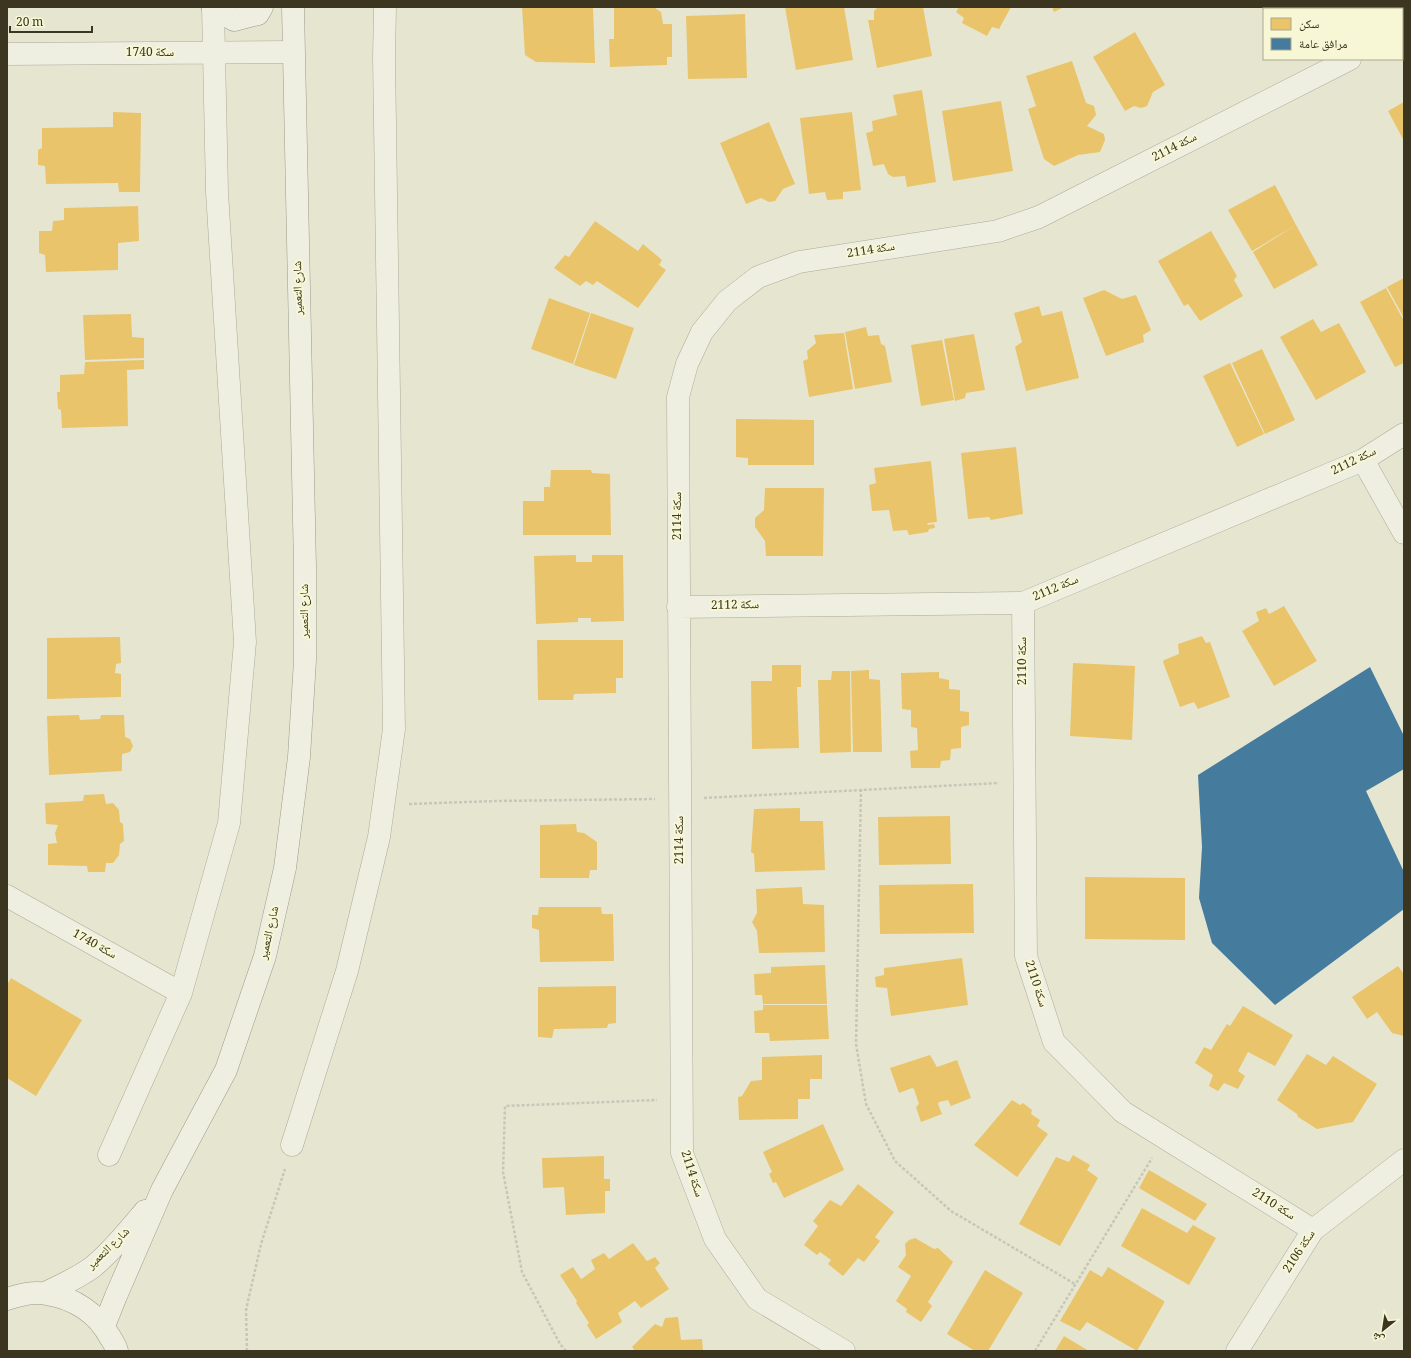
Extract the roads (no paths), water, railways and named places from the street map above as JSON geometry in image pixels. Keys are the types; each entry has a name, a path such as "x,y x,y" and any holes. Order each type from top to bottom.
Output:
{"street":[{"path":"213,8 234,20 258,14 262,7"},
{"name":"شارع التعمير","path":"104,1326 121,1282 162,1190 226,1070 265,956 285,868 299,757 305,660 305,567 293,7"},
{"path":"292,1145 347,971 379,838 394,729 384,57 385,7"},
{"path":"109,1154 181,993 229,823 245,642 217,192 213,8"},
{"name":"سكة 1740","path":"7,54 293,52"},
{"name":"سكة 2114","path":"844,1351 757,1299 714,1239 682,1153 678,397 687,364 702,332 727,301 758,277 799,262 998,231 1039,217 1348,60"},
{"name":"سكة 2112","path":"678,607 1022,603 1363,460 1404,434"},
{"path":"1363,460 1404,533"},
{"name":"سكة 2110","path":"1022,603 1026,833 1026,956 1054,1042 1122,1112 1313,1230"},
{"name":"سكة 1740","path":"7,896 181,993"},
{"name":"سكة 2106","path":"1238,1351 1313,1230 1404,1160"},
{"name":"شارع التعمير","path":"45,1293 94,1266 130,1229 162,1190"},
{"path":"7,1298 23,1294 45,1293 67,1299 87,1309 104,1326 117,1351"}]}
